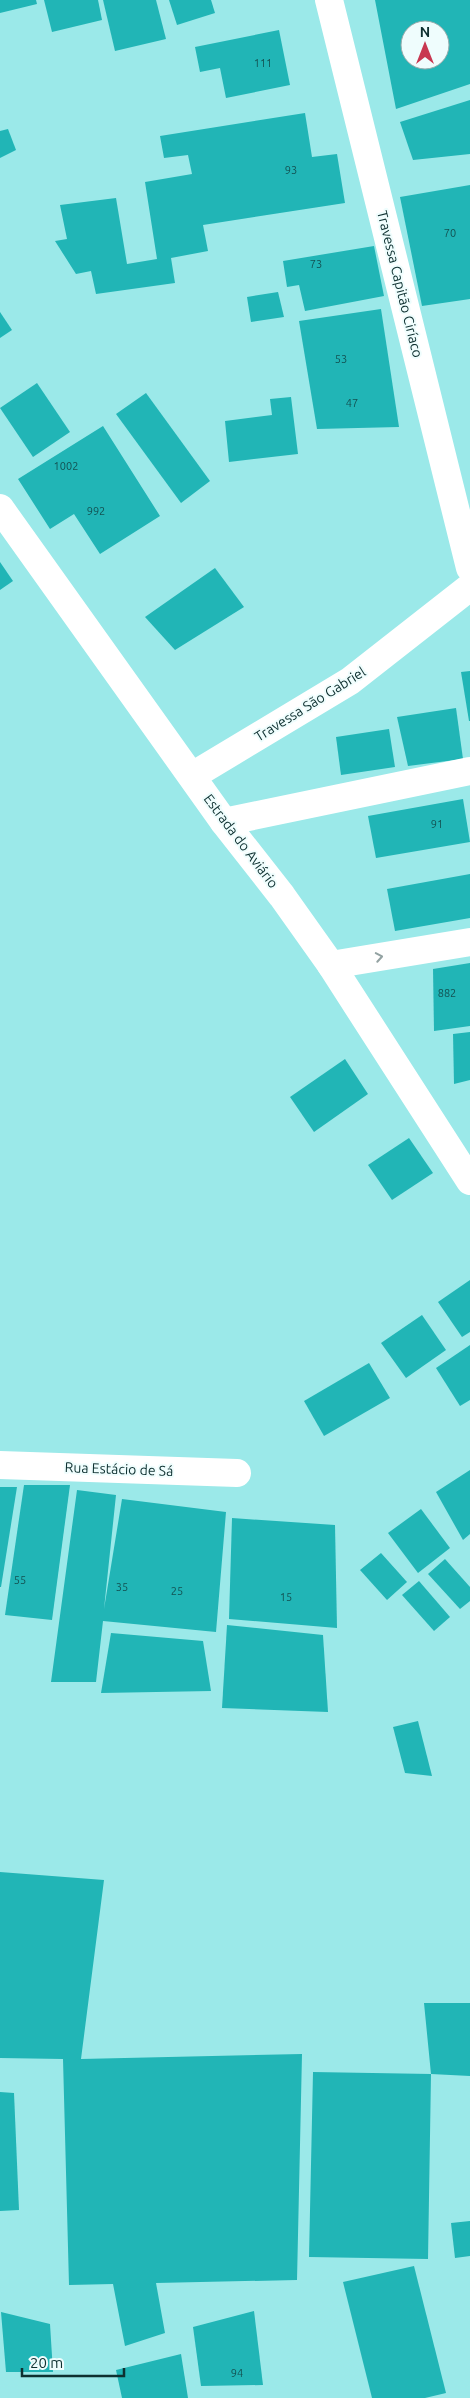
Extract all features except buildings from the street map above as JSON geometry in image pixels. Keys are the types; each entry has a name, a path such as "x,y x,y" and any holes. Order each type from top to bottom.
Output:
{"street":[{"name":"Travessa Capitão Ciríaco","path":"329,0 470,568"},
{"name":"Estrada do Aviário","path":"0,508 224,822 282,896 331,965 470,1181"},
{"name":"Travessa São Gabriel","path":"192,776 350,681 470,587"},
{"path":"224,822 470,771"},
{"path":"331,965 470,942"},
{"name":"Rua Estácio de Sá","path":"0,1465 237,1473"}]}
